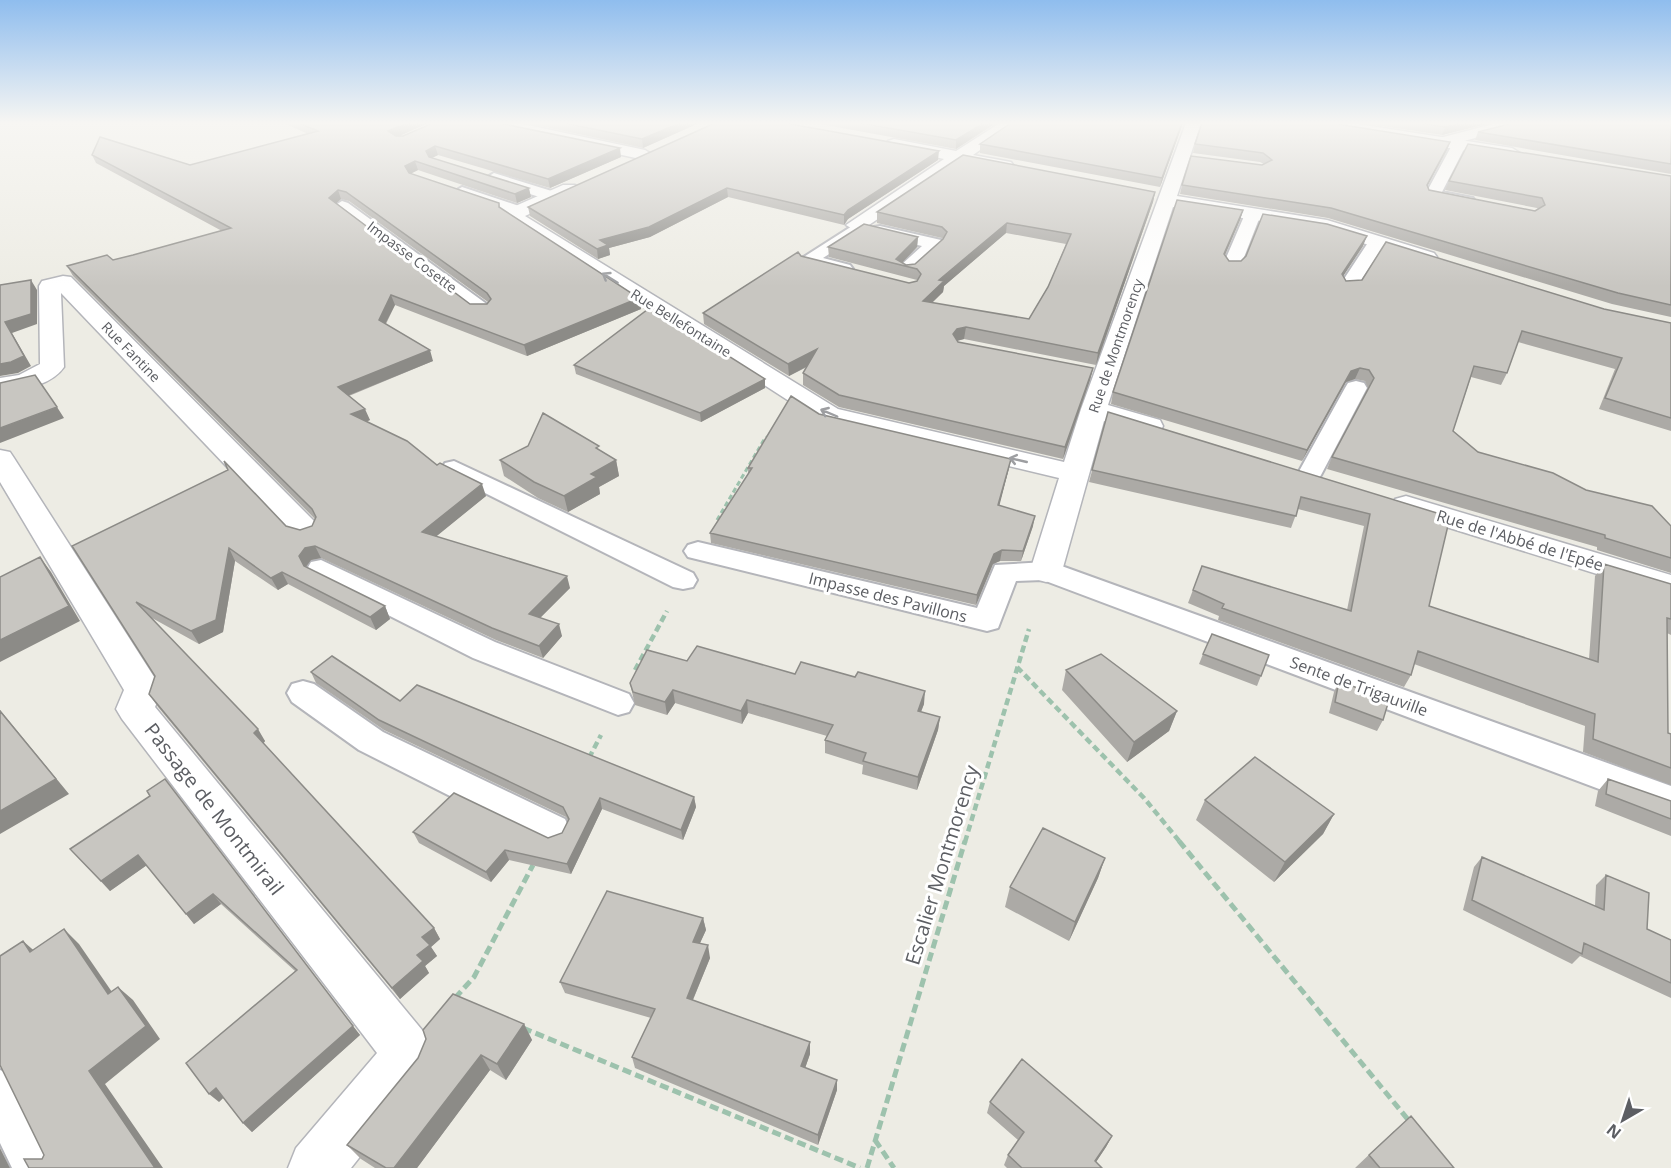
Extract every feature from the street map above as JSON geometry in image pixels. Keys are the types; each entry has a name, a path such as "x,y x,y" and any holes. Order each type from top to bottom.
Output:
{"street":[{"path":"519,211 594,178"},
{"path":"858,226 928,178"},
{"name":"Rue de Montmorency","path":"1046,571 1094,409 1095,373 1160,196 1173,178"},
{"path":"1160,196 1327,226 1446,263"},
{"name":"Rue Bellefontaine","path":"519,211 511,215 829,415 1075,474"},
{"name":"Rue Fantine","path":"0,386 27,381 52,367 50,286 63,282 305,530"},
{"path":"1094,409 1174,434"},
{"name":"Passage de Montmirail","path":"0,458 143,690 135,709 409,1054 316,1168"},
{"name":"Rue de l'Abbé de l'Epée","path":"1377,496 1671,586"}],"lane":[{"path":"491,178 552,196"},
{"path":"1442,178 1433,195 1487,205"},
{"path":"448,187 519,211"},
{"name":"Impasse Cosette","path":"342,206 481,309"},
{"path":"1232,265 1253,214"},
{"path":"865,274 808,260 858,226 935,244 905,279"},
{"path":"1349,285 1377,242"},
{"path":"1309,475 1356,388"},
{"path":"454,468 683,580"},
{"name":"Impasse des Pavillons","path":"698,551 987,621 1005,572 1046,571"},
{"path":"321,569 484,650 618,703"},
{"name":"Sente de Trigauville","path":"1046,571 1671,801"},
{"path":"303,693 371,741 552,830"},
{"path":"0,1093 37,1168"}],"path":[{"name":"Escalier Montmorency","path":"867,1168 1046,571"},
{"path":"1017,667 1144,798 1418,1131"},
{"path":"454,1000 465,1004"},
{"path":"520,1027 860,1168"},
{"path":"875,1139 894,1168"}],"building":[{"path":"135,178 423,178 499,203 499,207 639,298 524,345 391,295 379,320 430,350 338,387 365,409 351,414 407,441 437,465 440,463 482,484 422,532 567,576 529,614 559,624 539,646 492,628 315,546 305,548 299,556 304,566 385,606 370,617 282,572 271,578 229,548 216,620 191,631 136,602 258,729 254,733 434,928 422,937 430,945 417,955 423,961 392,988 149,694 155,676 72,546 228,470 224,461 286,526 300,530 312,526 316,517 312,509 67,266 107,255 113,260 231,228","holes":["338,190 346,192 487,293 491,299 487,304 470,304 329,198"]},
{"path":"465,178 495,178 529,188 515,194"},
{"path":"594,178 898,178 848,210 844,215 727,188 649,227 600,240 608,245 597,249 528,207"},
{"path":"929,178 1080,178 1155,192 1098,353 966,327 957,329 953,334 958,342 1093,368 1065,447 839,395 803,373 817,349 788,364 703,313 798,252 801,256 909,283 917,281 921,274 917,269 828,247 864,224 918,237 896,259 906,265 915,264 943,239 947,232 942,227 877,212","holes":["1007,223 1071,234 1048,287 1029,319 923,301 944,281 939,280"]},
{"path":"1184,178 1431,178 1427,185 1429,190 1535,211 1545,205 1542,198 1449,181 1451,178 1671,178 1671,305 1618,293 1331,208 1182,185"},
{"path":"1177,200 1243,210 1224,254 1229,261 1241,261 1246,256 1263,214 1327,224 1367,236 1342,274 1346,281 1362,280 1386,242 1604,309 1671,323 1671,418 1605,398 1622,358 1522,331 1507,373 1474,366 1453,431 1478,452 1553,473 1586,490 1652,506 1671,526 1671,558 1605,538 1605,535 1332,457 1374,378 1369,370 1360,368 1351,371 1307,450 1113,392"},
{"path":"31,280 31,314 5,322 24,356 0,364 0,285"},
{"path":"651,307 765,379 700,413 574,365"},
{"path":"35,375 57,407 0,428 0,383"},
{"path":"791,396 819,414 1011,459 998,505 1035,516 1023,551 1002,550 994,554 977,595 710,533 752,468 748,468"},
{"path":"1108,412 1450,517 1429,606 1598,662 1604,564 1671,584 1671,619 1667,618 1668,733 1671,734 1671,768 1593,739 1595,714 1418,651 1411,675 1222,608 1224,604 1193,590 1202,566 1351,611 1370,514 1301,497 1296,516 1092,470"},
{"path":"543,413 599,446 596,448 616,460 591,474 597,477 564,496 534,482 500,460 528,446"},
{"path":"40,557 69,606 0,640 0,577"},
{"path":"1212,634 1269,655 1261,676 1203,654"},
{"path":"697,646 795,674 801,662 855,677 858,672 925,691 918,711 940,717 918,777 863,761 866,753 825,740 833,725 747,700 741,711 673,690 665,702 633,692 630,683 647,650 687,661"},
{"path":"1101,654 1177,711 1134,742 1066,670"},
{"path":"332,656 400,701 417,685 694,797 681,830 600,798 567,864 505,850 486,872 413,832 454,793 548,838 562,833 569,819 563,807 379,720 311,672"},
{"path":"1339,681 1389,700 1383,720 1335,702"},
{"path":"0,711 56,779 0,811"},
{"path":"1255,757 1334,814 1285,862 1205,800"},
{"path":"165,779 353,1026 243,1123 216,1088 209,1094 186,1063 297,970 213,894 186,914 138,855 101,881 70,849 150,796 147,791"},
{"path":"1608,779 1671,801 1671,819 1606,794"},
{"path":"1043,828 1105,858 1075,922 1010,887"},
{"path":"1482,857 1604,910 1606,875 1649,893 1647,929 1671,940 1671,983 1584,943 1582,954 1472,900"},
{"path":"607,891 703,918 693,942 708,945 687,998 810,1042 801,1066 837,1080 818,1135 632,1057 655,1009 560,982"},
{"path":"64,929 108,994 118,987 146,1026 89,1071 155,1168 29,1168 24,1159 42,1159 44,1155 0,1065 0,956 23,941 30,952"},
{"path":"453,994 524,1024 497,1064 481,1055 394,1168 386,1168 347,1145 418,1058 426,1039 423,1030"},
{"path":"1022,1059 1112,1136 1095,1161 1102,1168 1022,1168 1008,1155 1024,1132 990,1102"},
{"path":"1411,1116 1454,1168 1380,1168 1369,1155"}]}
